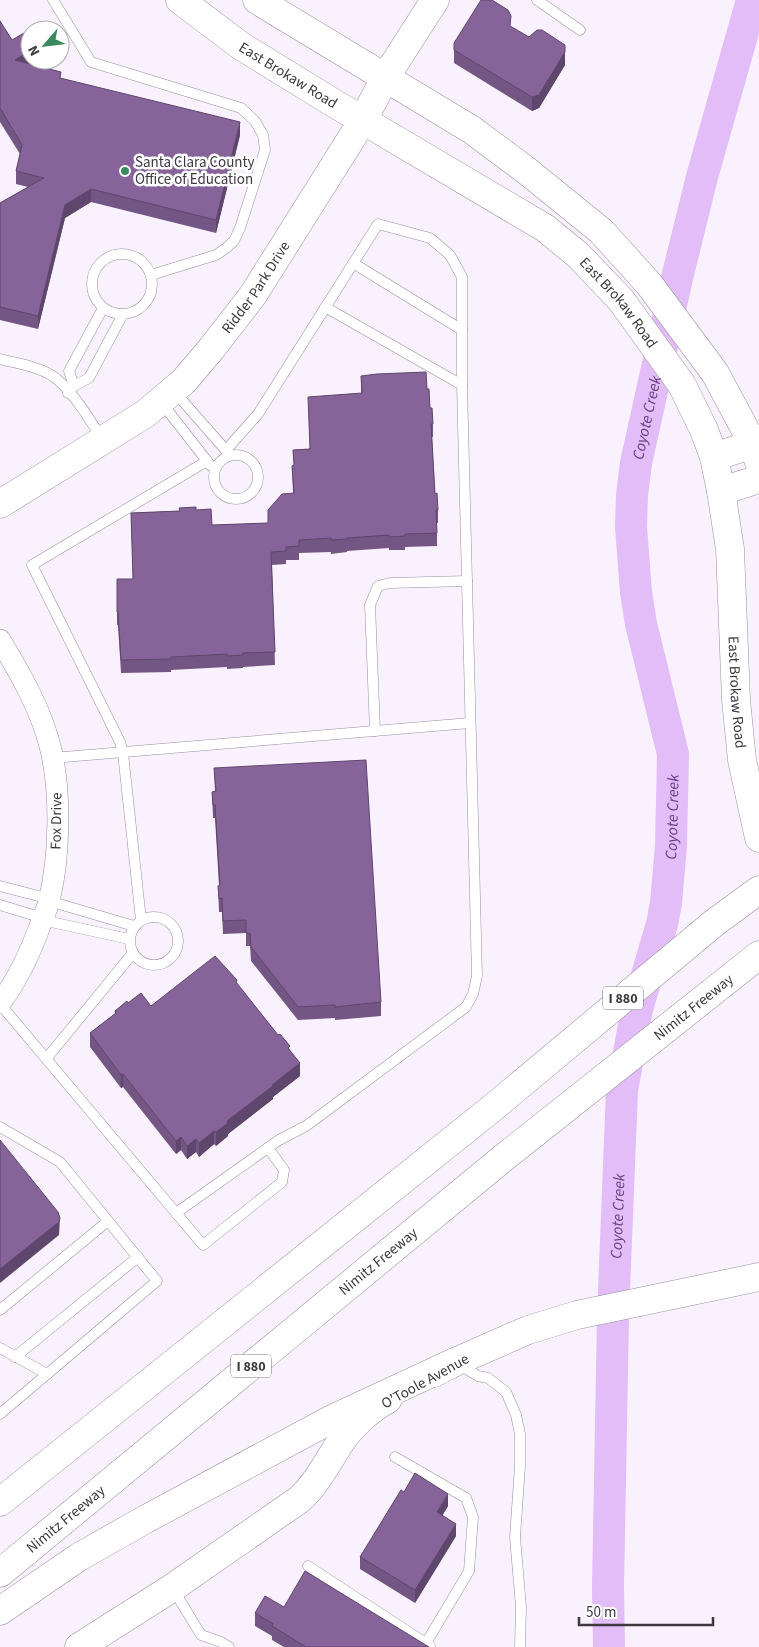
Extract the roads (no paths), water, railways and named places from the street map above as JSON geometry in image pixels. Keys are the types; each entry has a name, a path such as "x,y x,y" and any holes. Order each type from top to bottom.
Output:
{"main road":[{"name":"East Brokaw Road","path":"180,0 241,46 545,228 578,254 621,300 682,385 704,430 714,457 721,491 730,549 736,700 742,760 759,838"},
{"path":"257,0 472,130 527,170 601,231 649,284 715,373 757,449 714,457"},
{"name":"Ridder Park Drive","path":"0,504 144,414 184,381 253,295 363,120 384,78 435,0"},
{"path":"721,491 759,479"},
{"path":"714,923 759,870"},
{"name":"I 880","path":"0,1502 490,1110 714,923 759,890"},
{"name":"Nimitz Freeway","path":"0,1573 502,1159 759,955"},
{"name":"O’Toole Avenue","path":"79,1647 172,1588 300,1499 310,1490 341,1441 364,1417 382,1402 455,1362 528,1330 577,1315 759,1276"},
{"path":"0,1611 79,1556 146,1519 330,1420 455,1362"}],"street":[{"name":"Fox Drive","path":"0,640 19,671 39,714 51,748 58,800 57,832 46,909 32,947 12,987 0,1003"}],"lane":[{"path":"53,0 91,62 241,108 256,121 264,135 265,150 240,228 234,240 216,255 151,275"},
{"path":"537,0 580,30"},
{"path":"176,1214 279,1140 306,1126 466,1007 473,994 477,976 462,385 462,277 450,255 430,238 378,224 258,414 214,470"},
{"path":"124,254 136,257 145,264 151,275 152,287 149,298 141,308 131,314 107,311 98,304 92,293 91,282 95,270 102,261 112,255 124,254"},
{"path":"353,263 462,330"},
{"path":"325,307 462,385"},
{"path":"103,308 69,371 71,389 103,440"},
{"path":"71,389 89,378 123,314"},
{"path":"0,359 34,368 71,389"},
{"path":"167,396 228,453 247,458 253,463 258,479 256,488 251,494 236,500 229,499 217,490 214,483 214,470 167,396"},
{"path":"0,905 46,909 138,923 154,917 167,921 176,932 177,948 168,961 152,966 145,964 133,953 129,939 138,923 123,752 120,742 32,565 207,461"},
{"path":"375,731 370,605 378,586 390,583 467,581"},
{"path":"52,758 470,723"},
{"path":"0,886 46,909 129,939"},
{"path":"46,1059 133,953"},
{"path":"0,1003 203,1245 282,1182 284,1170 268,1148"},
{"path":"0,1127 60,1162 157,1282 0,1414"},
{"path":"0,1310 108,1221"},
{"path":"15,1357 138,1258"},
{"path":"0,1348 47,1374"},
{"path":"455,1362 478,1376 488,1378 506,1392 516,1415 520,1434 520,1466 515,1538 521,1607 520,1647"},
{"path":"308,1566 429,1645 468,1571 473,1517 466,1498 396,1457"},
{"path":"172,1588 201,1635 229,1647"}],"waterway":[{"name":"Coyote Creek","path":"609,1647 608,1587 613,1316 622,1090 637,1009 662,924 666,903 671,846 673,754 641,624 636,592 631,527 632,495 636,463 677,278 702,177 752,0"}],"place":[{"name":"Santa Clara County Office of Education","path":"125,171"}]}
